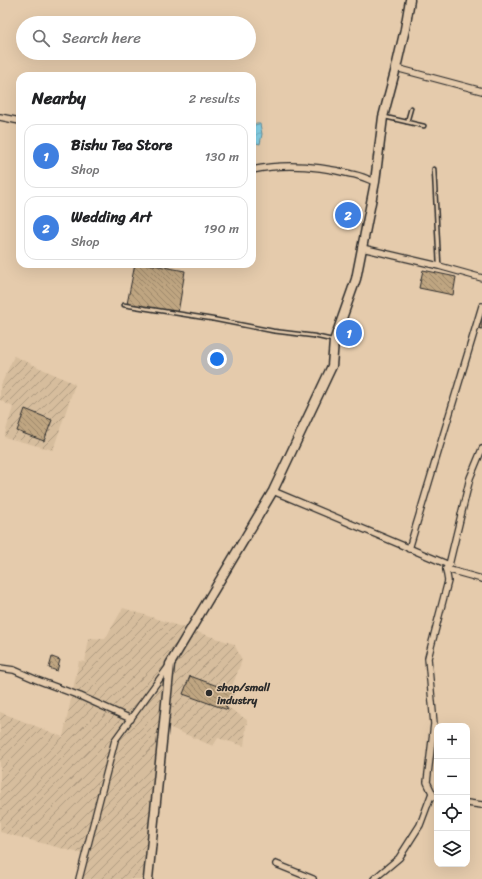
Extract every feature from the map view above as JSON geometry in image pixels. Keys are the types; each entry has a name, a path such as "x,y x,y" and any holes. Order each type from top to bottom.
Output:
{"main road":[{"path":"148,879 170,664 273,491 332,366 334,341 356,279 375,182 383,117 405,29 410,0"}],"street":[{"path":"396,68 482,91"},
{"path":"0,116 16,120"},
{"path":"256,169 283,166 320,167 352,174 375,182"},
{"path":"362,248 439,266 482,278"},
{"path":"409,548 482,306"},
{"path":"434,797 427,782 434,724 428,658 448,581 448,567 470,478 482,449"},
{"path":"273,491 409,548 448,567 482,579"},
{"path":"78,879 115,740 170,664"},
{"path":"0,668 14,670 80,696 131,719"},
{"path":"374,879 399,858 420,825 432,793"},
{"path":"470,803 482,805"},
{"path":"276,864 313,879"}],"lane":[{"path":"407,122 411,108"},
{"path":"383,117 424,126"},
{"path":"434,169 439,266"},
{"path":"124,304 273,331 314,336 334,341"}],"shaded area":[{"path":"14,356 75,384 53,450 4,437 13,407 0,400 0,387"},
{"path":"123,608 234,644 242,660 225,705 247,720 244,746 218,738 213,746 166,726 147,879 75,879 83,854 0,832 0,712 63,737 79,661 85,662 89,638 105,639"}],"water":[{"path":"256,124 260,124 262,134 260,144 256,143"}],"building":[{"path":"134,268 169,268 185,271 178,313 127,304"},
{"path":"423,270 456,277 453,295 419,288"},
{"path":"482,304 482,329 475,327"},
{"path":"25,409 52,420 44,441 17,431"},
{"path":"52,657 60,660 57,671 49,668"},
{"name":"shop/small industry","path":"190,676 234,692 225,705 228,710 183,694"}],"place":[{"name":"Wedding Art","path":"348,215"},
{"name":"Bishu Tea Store","path":"349,333"},
{"name":"shop/small industry","path":"209,693"}]}
